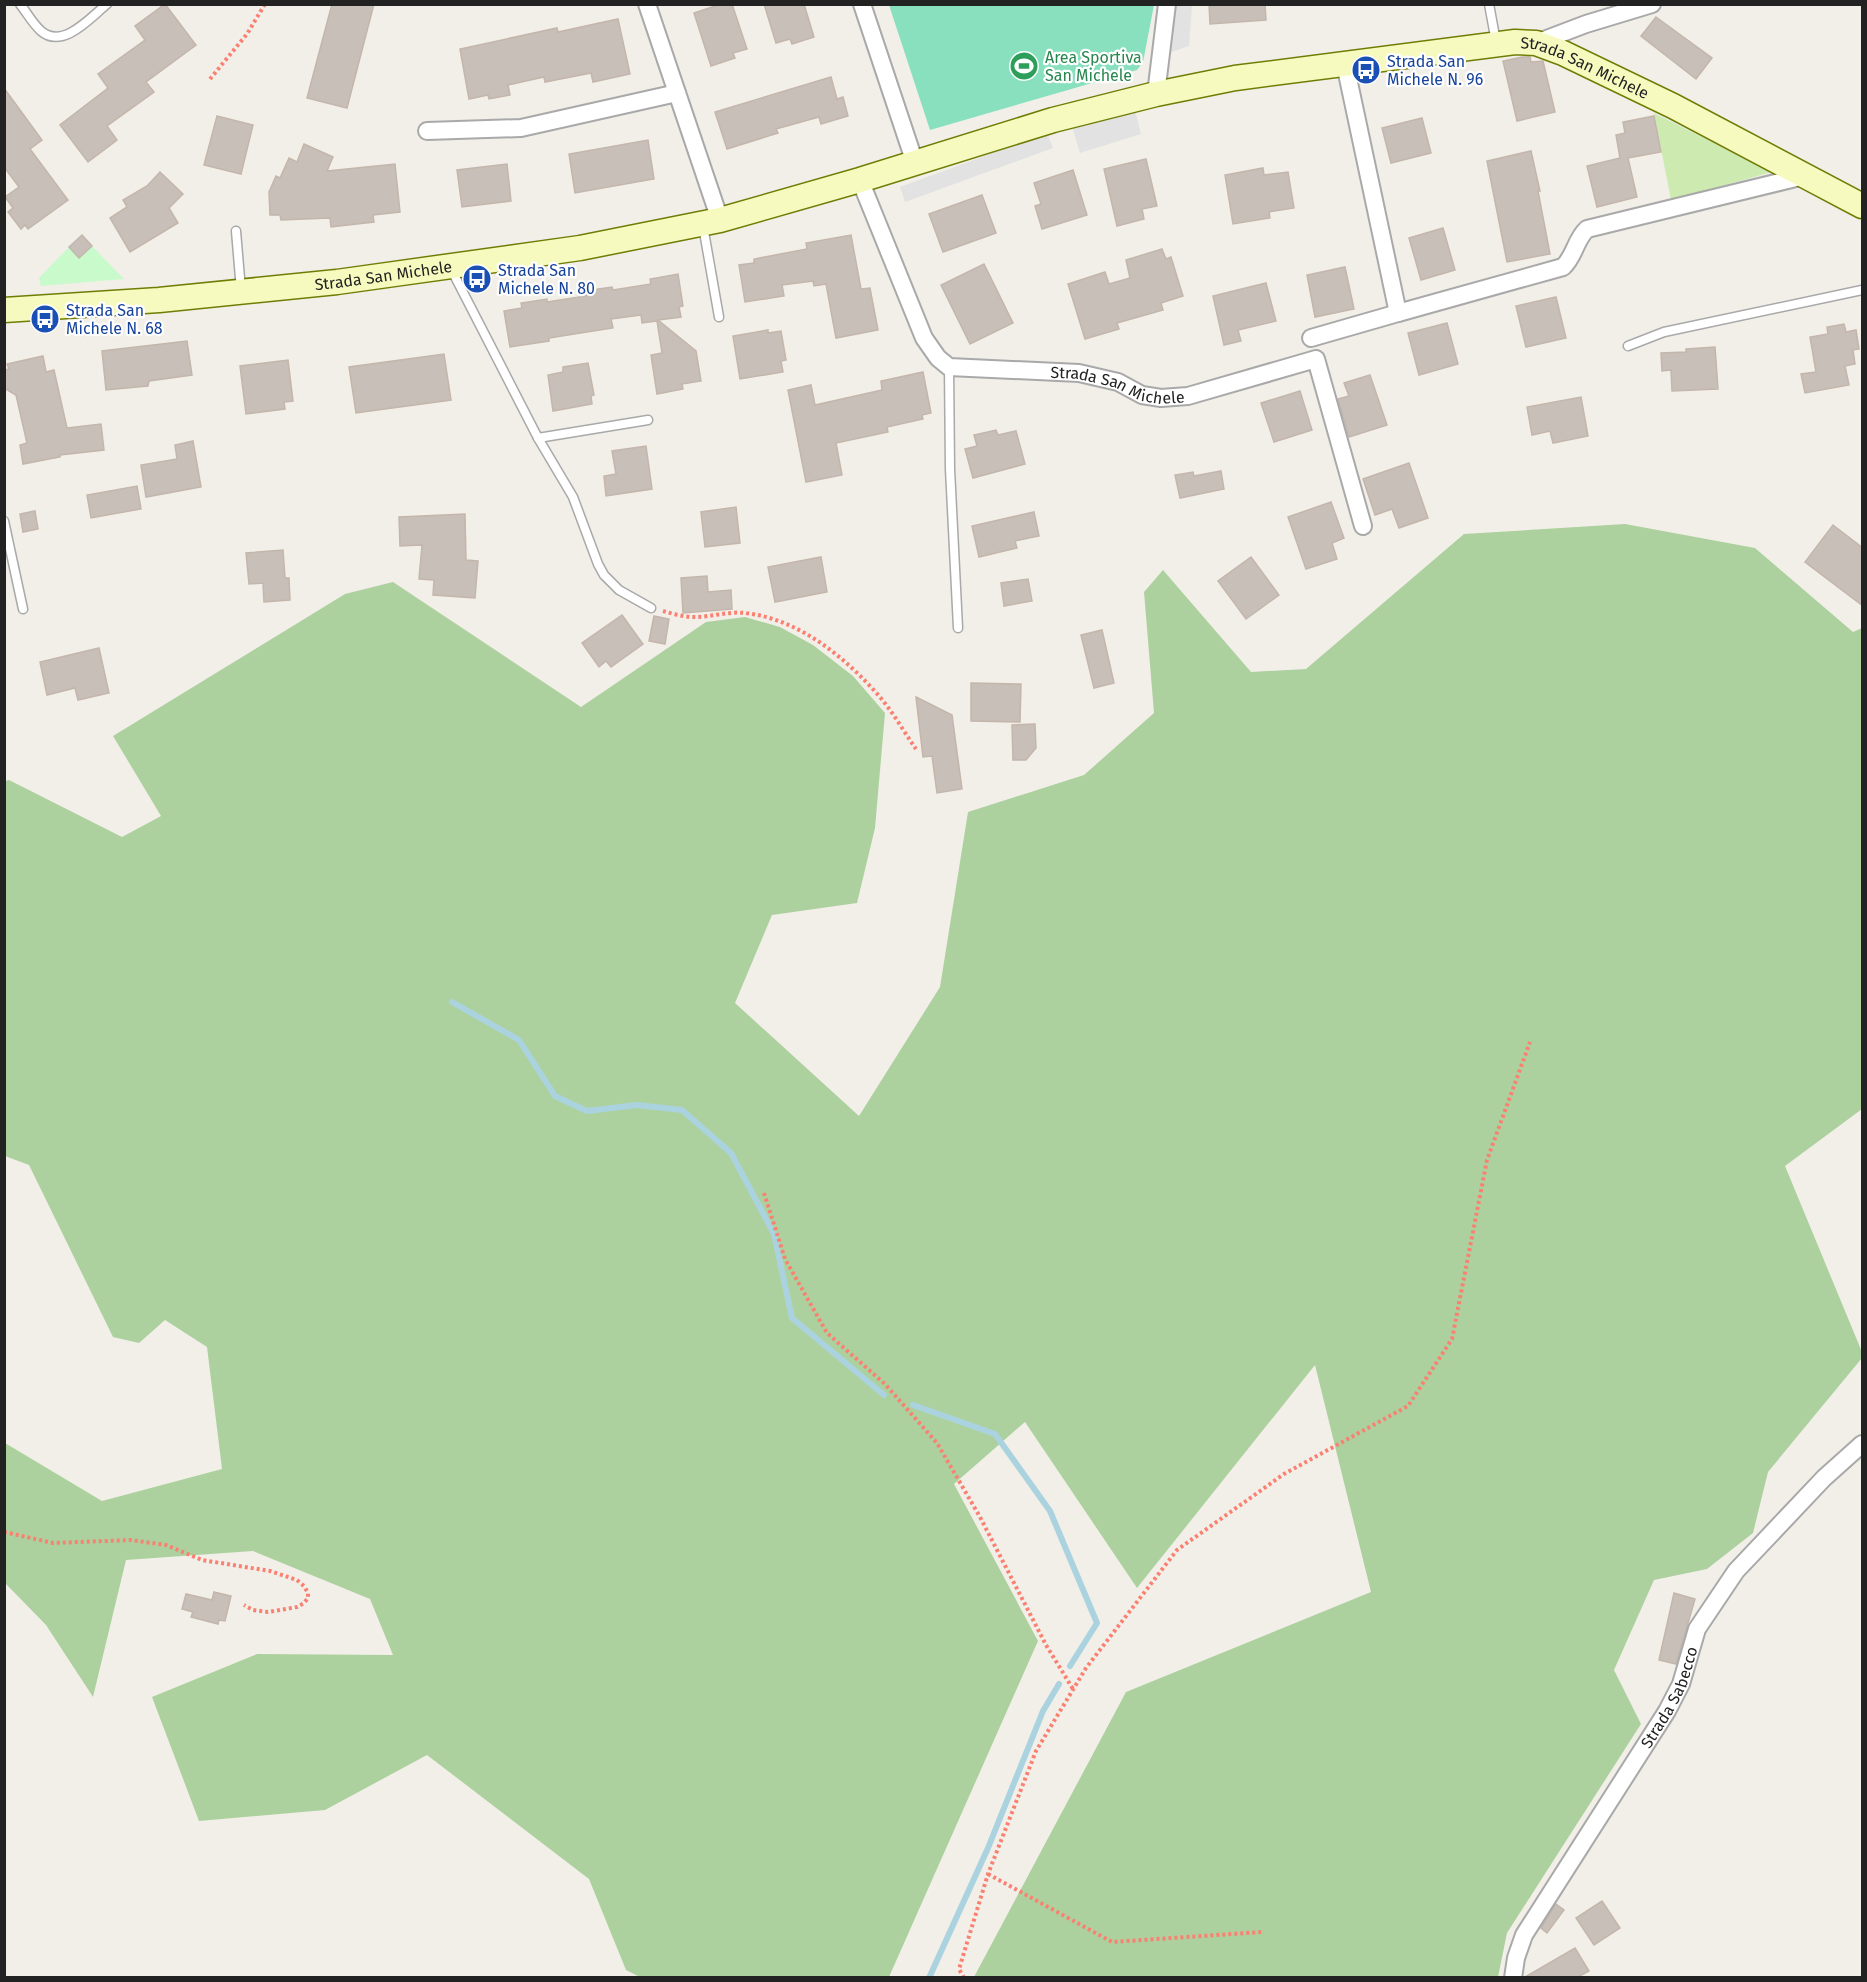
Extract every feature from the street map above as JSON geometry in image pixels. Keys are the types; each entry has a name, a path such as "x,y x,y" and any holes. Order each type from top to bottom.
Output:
{"street":[{"path":"647,4 677,93 711,222"},
{"path":"862,4 915,163"},
{"path":"1156,94 1167,4"},
{"path":"1536,43 1586,24 1652,4"},
{"name":"Strada San Michele","path":"4,310 159,300 337,282 580,249 711,222 860,180 1053,120 1156,94 1235,78 1496,43 1536,43 1563,53 1673,106 1863,206"},
{"path":"1345,64 1398,313"},
{"path":"427,131 521,128 677,93"},
{"path":"1311,338 1563,267 1570,260 1580,236 1587,230 1804,176"},
{"path":"860,180 924,338 938,358 949,367"},
{"name":"Strada San Michele","path":"949,367 1079,373 1118,382 1142,395 1161,398 1188,396 1316,359 1362,525"},
{"name":"Strada Sabecco","path":"1513,1977 1516,1958 1524,1935 1667,1711 1680,1684 1697,1629 1716,1598 1736,1571 1808,1494 1863,1444"}],"lane":[{"path":"20,4 42,32 52,37 62,37 73,32 107,4"},
{"path":"1489,4 1496,43"},
{"path":"711,222 719,317"},
{"path":"236,231 241,292"},
{"path":"450,267 538,438 573,497 604,575 619,590 651,608"},
{"path":"1628,346 1664,332 1863,290"},
{"path":"949,367 950,468 958,628"},
{"path":"538,438 648,420"},
{"path":"4,521 23,609"}],"path":[{"path":"210,78 247,34 265,4"},
{"path":"651,608 694,617 744,613 794,626 815,638 845,662 880,697 916,749"},
{"path":"964,1977 959,1969 988,1874 1036,1751 1086,1668 1177,1550 1284,1474 1408,1406 1452,1340 1487,1160 1530,1042"},
{"path":"764,1193 785,1259 827,1333 885,1384 937,1443 980,1517 1046,1645 1073,1689"},
{"path":"4,1532 53,1543 131,1540 166,1545 202,1560 270,1571 297,1580 308,1593 308,1598 297,1607 268,1612 254,1610 244,1605"},
{"path":"988,1874 1112,1942 1262,1932"}],"green space":[{"name":"Area Sportiva San Michele","path":"889,4 1154,5 1143,62 1137,70 930,130"},
{"path":"1654,113 1772,172 1671,200"},
{"path":"92,246 124,279 41,286 39,278 69,247 79,258"},
{"path":"1625,524 1755,548 1853,632 1862,628 1862,1109 1785,1166 1862,1352 1862,1358 1768,1472 1753,1533 1707,1569 1654,1580 1614,1670 1641,1724 1507,1933 1498,1977 974,1977 1126,1692 1371,1592 1315,1365 1137,1588 1025,1422 954,1484 1038,1641 889,1977 642,1978 626,1970 589,1879 427,1755 325,1810 199,1821 152,1697 257,1654 393,1655 370,1599 253,1551 126,1560 93,1697 46,1625 5,1583 5,1443 102,1501 222,1469 207,1347 165,1320 139,1343 113,1337 29,1165 5,1156 5,781 9,780 122,837 161,816 113,736 345,594 393,582 581,707 706,622 745,617 780,627 813,645 853,676 885,713 875,828 857,903 772,915 735,1003 859,1116 940,987 968,812 1084,775 1154,713 1144,592 1163,570 1251,672 1306,669 1464,534"}],"shaded area":[{"path":"1167,5 1192,5 1189,46 1160,56"},
{"path":"1134,106 1141,134 1080,153 1071,123"},
{"path":"1047,133 1053,148 905,202 900,187"}],"building":[{"path":"165,4 196,45 146,82 154,92 107,126 117,140 88,162 60,125 108,88 98,74 145,40 135,26"},
{"path":"332,4 374,4 347,108 307,98"},
{"path":"721,4 732,4 747,49 733,53 735,58 711,66 694,13"},
{"path":"764,4 804,4 814,37 792,44 790,39 776,43"},
{"path":"1209,4 1265,4 1266,20 1210,24"},
{"path":"1656,17 1712,58 1696,79 1641,36"},
{"path":"618,19 630,74 593,82 591,73 545,82 544,77 508,85 510,95 489,99 488,95 469,99 460,49 557,28 558,32"},
{"path":"1530,57 1531,62 1543,61 1555,112 1517,121 1503,61"},
{"path":"831,77 837,99 843,97 848,116 821,124 819,117 776,129 778,133 727,149 715,112"},
{"path":"4,88 42,140 30,149 68,200 28,229 25,225 21,229 8,212 13,208 5,197 19,187 4,167"},
{"path":"217,116 253,125 241,174 204,165"},
{"path":"1654,116 1661,152 1628,158 1637,197 1597,207 1587,166 1620,158 1616,135 1625,133 1623,122"},
{"path":"1422,118 1431,153 1391,163 1382,128"},
{"path":"648,140 654,179 575,193 569,154"},
{"path":"304,144 333,157 327,171 395,164 400,212 373,215 374,222 331,227 330,218 281,220 280,215 270,215 269,192 276,176 280,178 289,158 297,162"},
{"path":"1531,151 1550,254 1507,262 1487,161"},
{"path":"1146,159 1157,206 1142,209 1144,219 1117,226 1104,169"},
{"path":"507,164 511,201 462,207 457,170"},
{"path":"1263,168 1264,175 1288,172 1294,208 1269,212 1270,218 1233,224 1225,175"},
{"path":"1073,170 1087,215 1042,229 1035,206 1041,204 1034,183"},
{"path":"160,172 183,194 169,208 178,223 130,252 110,218 127,207 123,200 147,186"},
{"path":"982,195 996,233 943,252 929,214"},
{"path":"1443,228 1455,270 1421,280 1409,238"},
{"path":"82,235 92,246 79,258 69,247"},
{"path":"851,235 861,289 870,288 878,330 836,338 826,284 814,286 813,281 782,285 784,296 745,302 739,265 754,263 754,259 807,249 806,243"},
{"path":"1162,249 1166,259 1171,257 1183,296 1161,303 1163,310 1117,323 1119,329 1085,339 1068,284 1105,272 1109,284 1130,278 1126,260"},
{"path":"984,264 1013,323 970,344 941,285"},
{"path":"1345,267 1354,309 1315,317 1307,275"},
{"path":"678,274 683,306 679,307 681,317 658,320 696,351 701,381 682,384 683,389 657,394 651,355 662,353 657,321 642,323 641,315 611,319 613,328 510,347 504,311 522,308 521,303 547,299 547,302 586,296 585,291 612,287 613,290 651,284 650,279"},
{"path":"1266,283 1276,321 1238,330 1241,341 1224,345 1213,296"},
{"path":"1556,297 1566,338 1526,347 1516,306"},
{"path":"1447,323 1458,364 1419,375 1408,333"},
{"path":"1844,324 1846,332 1856,330 1859,349 1853,350 1855,364 1845,366 1849,385 1805,393 1801,374 1816,372 1810,337 1828,334 1827,327"},
{"path":"768,330 768,333 781,331 786,360 781,361 783,372 740,379 733,336"},
{"path":"187,341 192,375 149,381 148,386 106,390 102,351"},
{"path":"1715,347 1718,389 1672,391 1671,370 1662,371 1661,353"},
{"path":"444,354 451,400 356,413 349,367"},
{"path":"43,356 46,372 54,370 67,428 101,424 104,450 60,455 60,457 23,464 20,445 27,443 16,395 4,388 4,370 9,369 7,364"},
{"path":"288,360 293,401 284,402 285,409 246,414 240,366"},
{"path":"588,363 594,395 591,396 592,404 553,411 548,375 563,372 563,367"},
{"path":"923,372 931,413 922,415 923,419 887,427 888,432 836,443 842,475 806,482 788,390 811,385 815,405 882,390 881,381"},
{"path":"1370,375 1387,425 1349,437 1338,399 1349,396 1344,383"},
{"path":"1300,391 1312,430 1274,442 1261,403"},
{"path":"1581,397 1588,436 1553,443 1550,431 1532,435 1527,407"},
{"path":"996,430 998,435 1016,431 1025,464 973,478 965,449 977,446 974,435"},
{"path":"193,441 201,487 146,497 141,465 177,459 175,445"},
{"path":"646,446 652,489 606,496 604,476 616,474 612,451"},
{"path":"1409,463 1428,518 1399,528 1392,509 1375,515 1363,479"},
{"path":"1221,471 1224,489 1180,498 1175,475 1193,472 1194,476"},
{"path":"137,486 141,509 91,518 87,495"},
{"path":"1331,502 1344,538 1332,543 1337,559 1306,569 1288,517"},
{"path":"736,507 740,543 705,547 701,512"},
{"path":"35,511 38,529 23,532 20,514"},
{"path":"1034,512 1039,536 1015,541 1017,548 979,557 972,526"},
{"path":"465,514 466,560 478,561 475,598 433,595 434,580 419,579 422,545 400,546 399,517"},
{"path":"1833,525 1863,548 1863,606 1805,562"},
{"path":"283,550 285,578 289,578 290,600 264,602 263,583 249,584 246,553"},
{"path":"821,557 827,592 775,602 768,567"},
{"path":"1251,557 1279,595 1246,619 1218,581"},
{"path":"707,576 708,592 731,590 732,609 683,613 681,578"},
{"path":"1028,579 1032,601 1004,606 1001,583"},
{"path":"622,615 643,644 611,667 606,661 599,667 582,643"},
{"path":"654,616 669,619 665,644 649,641"},
{"path":"1102,630 1114,683 1094,688 1081,635"},
{"path":"99,648 109,693 78,700 75,688 47,695 40,662"},
{"path":"971,683 1021,684 1020,722 971,721"},
{"path":"916,697 952,715 962,789 937,793 932,756 923,757"},
{"path":"1035,724 1036,748 1026,760 1013,760 1012,725"},
{"path":"214,1592 231,1596 225,1621 219,1620 218,1624 191,1617 193,1612 182,1609 186,1594 212,1600"},
{"path":"1674,1593 1695,1599 1676,1664 1659,1660"},
{"path":"1602,1901 1620,1928 1594,1945 1576,1918"},
{"path":"1556,1904 1564,1910 1547,1933 1541,1928"},
{"path":"1575,1948 1589,1971 1578,1977 1525,1977"}],"waterway":[{"path":"452,1002 519,1040 555,1096 587,1111 637,1105 682,1110 731,1153 774,1234 792,1318 884,1395"},
{"path":"913,1405 995,1434 1050,1511 1097,1623 1070,1666"},
{"path":"929,1978 988,1848 1043,1711 1059,1684"}],"place":[{"name":"Area Sportiva San Michele","path":"1024,66"},
{"name":"Strada San Michele N. 96","path":"1366,70"},
{"name":"Strada San Michele N. 80","path":"477,279"},
{"name":"Strada San Michele N. 68","path":"45,319"}]}
